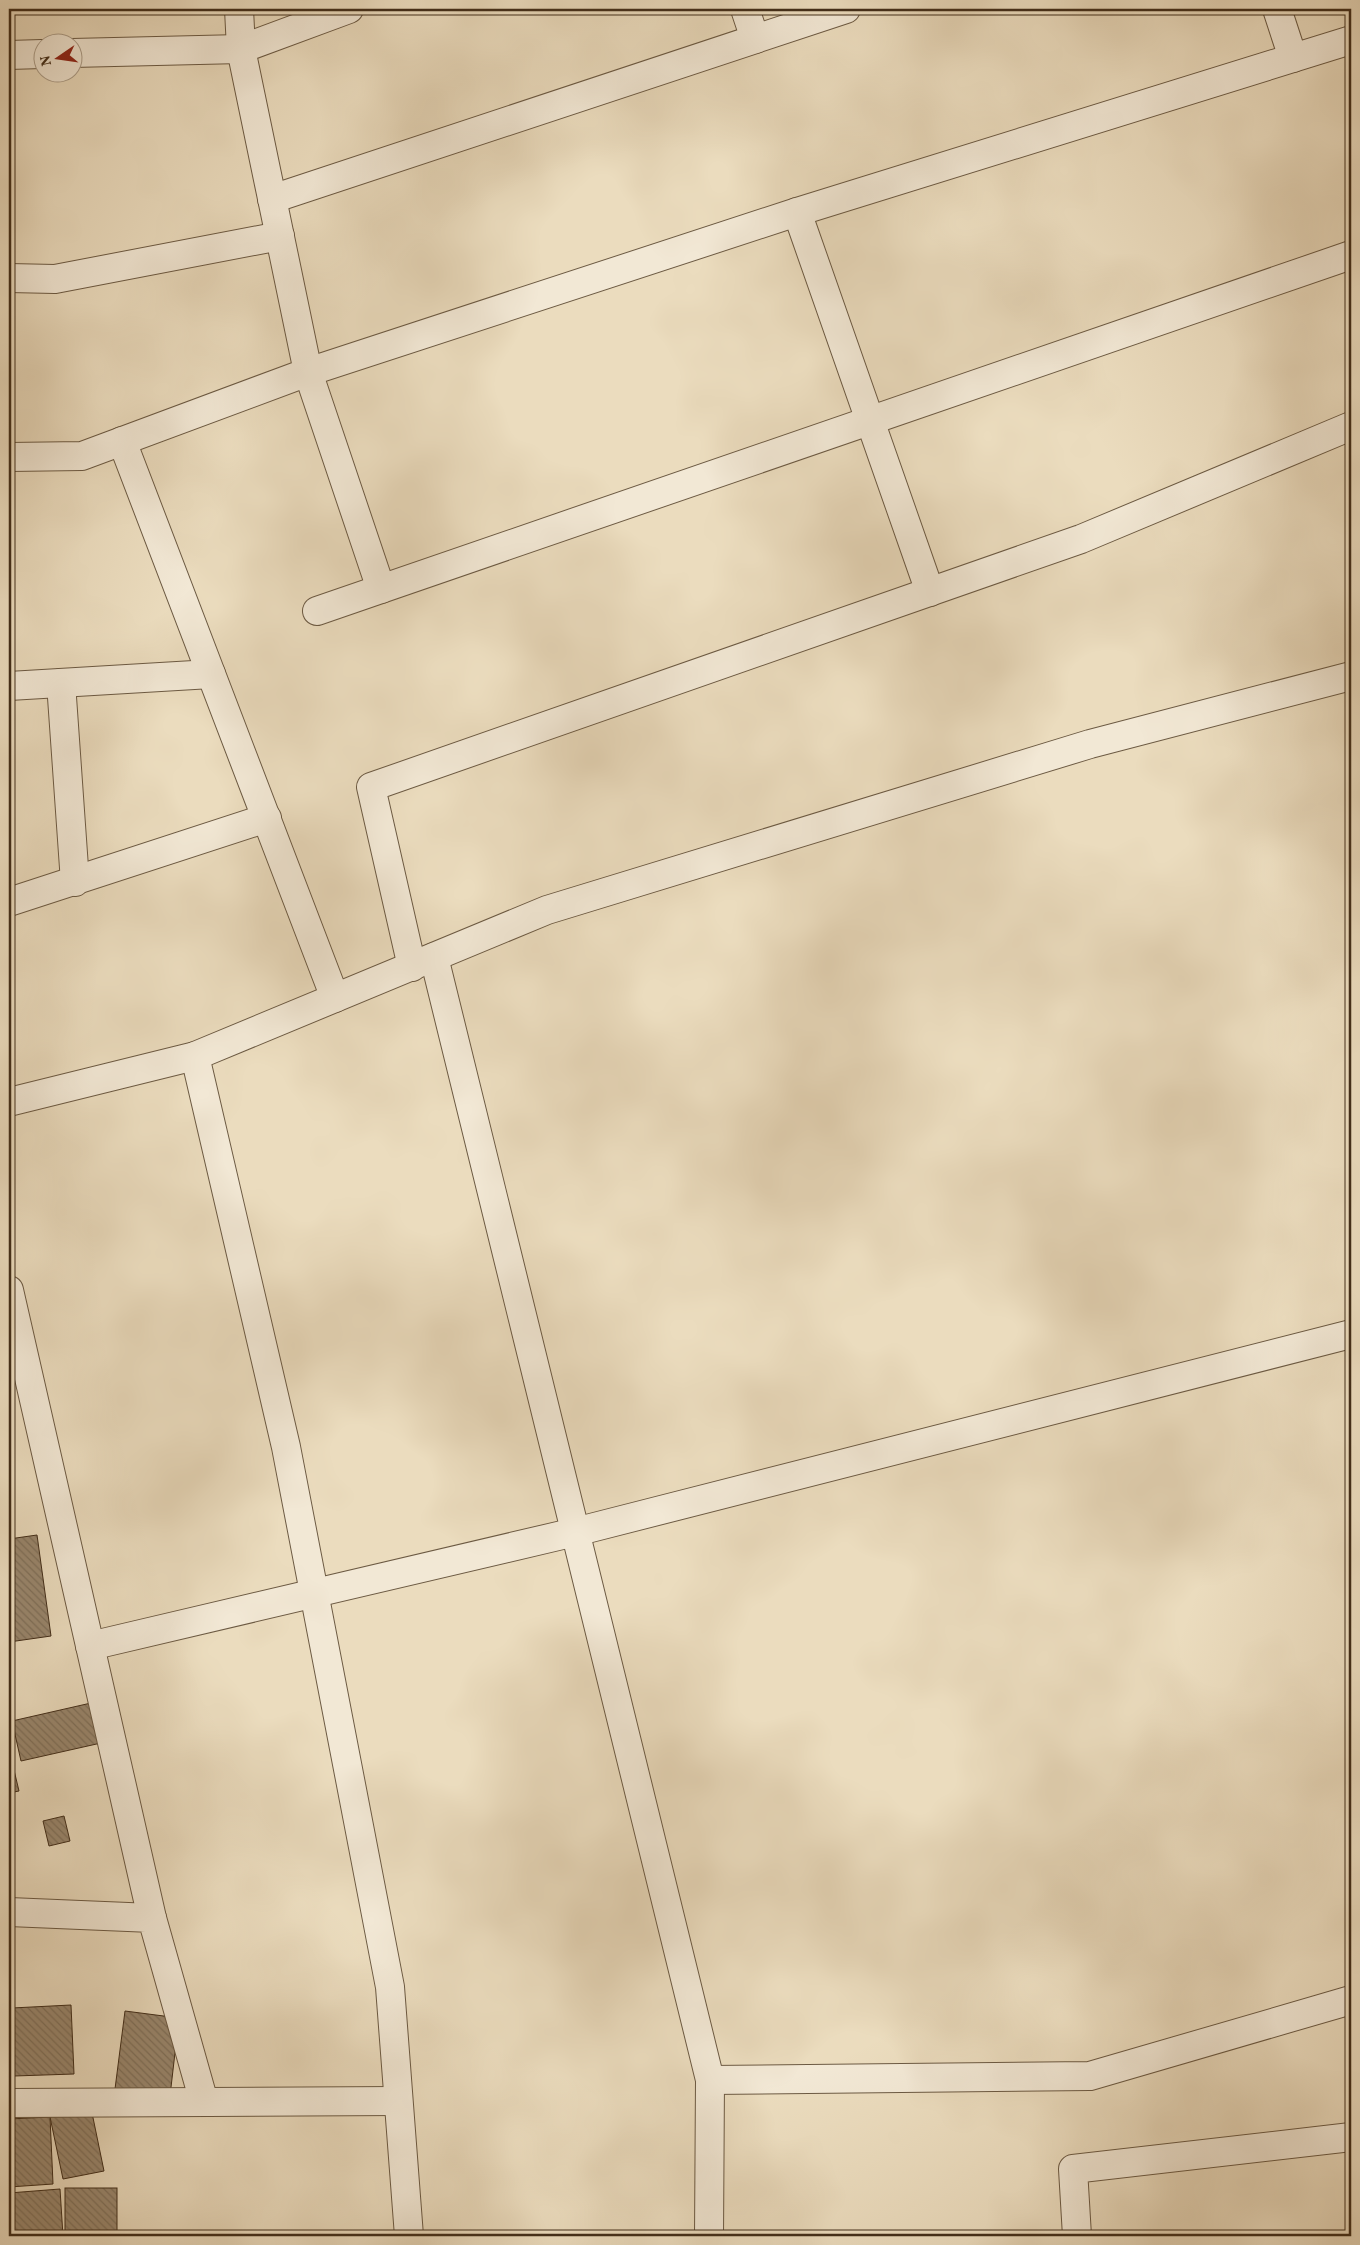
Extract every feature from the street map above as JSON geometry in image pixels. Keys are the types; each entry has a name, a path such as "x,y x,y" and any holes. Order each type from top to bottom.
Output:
{"street":[{"path":"239,9 241,49 308,372 381,589"},
{"path":"82,54 241,49 350,9"},
{"path":"745,9 755,39"},
{"path":"272,199 846,9"},
{"path":"1277,9 1293,58"},
{"path":"9,457 82,456 308,372 798,212 1351,40"},
{"path":"9,55 32,54"},
{"path":"798,212 930,592"},
{"path":"9,278 55,279 280,236"},
{"path":"317,612 1351,255"},
{"path":"709,2236 710,2080 575,1532 423,962 371,787 1081,539 1351,426"},
{"path":"122,440 335,998"},
{"path":"9,686 212,674"},
{"path":"9,1102 195,1056 547,910 1090,744 1351,676"},
{"path":"61,683 75,882"},
{"path":"9,902 267,818"},
{"path":"195,1056 286,1447 390,1987 409,2236"},
{"path":"9,1290 152,1918 204,2102"},
{"path":"90,1646 575,1532 1351,1334"},
{"path":"9,1912 152,1918"},
{"path":"710,2080 1090,2076 1351,2000"},
{"path":"9,2103 398,2101"},
{"path":"1077,2236 1073,2169 1351,2137"}],"building":[{"path":"37,1535 51,1636 9,1642 9,1539"},
{"path":"91,1703 101,1743 21,1761 12,1721"},
{"path":"9,1749 19,1791 9,1793"},
{"path":"64,1816 70,1841 49,1846 43,1821"},
{"path":"71,2005 74,2074 14,2076 12,2008"},
{"path":"125,2011 179,2018 170,2096 115,2089"},
{"path":"91,2108 104,2171 63,2179 50,2117"},
{"path":"50,2117 53,2184 9,2187 9,2119"},
{"path":"65,2188 117,2188 117,2236 65,2236"},
{"path":"60,2189 63,2236 9,2236 9,2193"}]}
